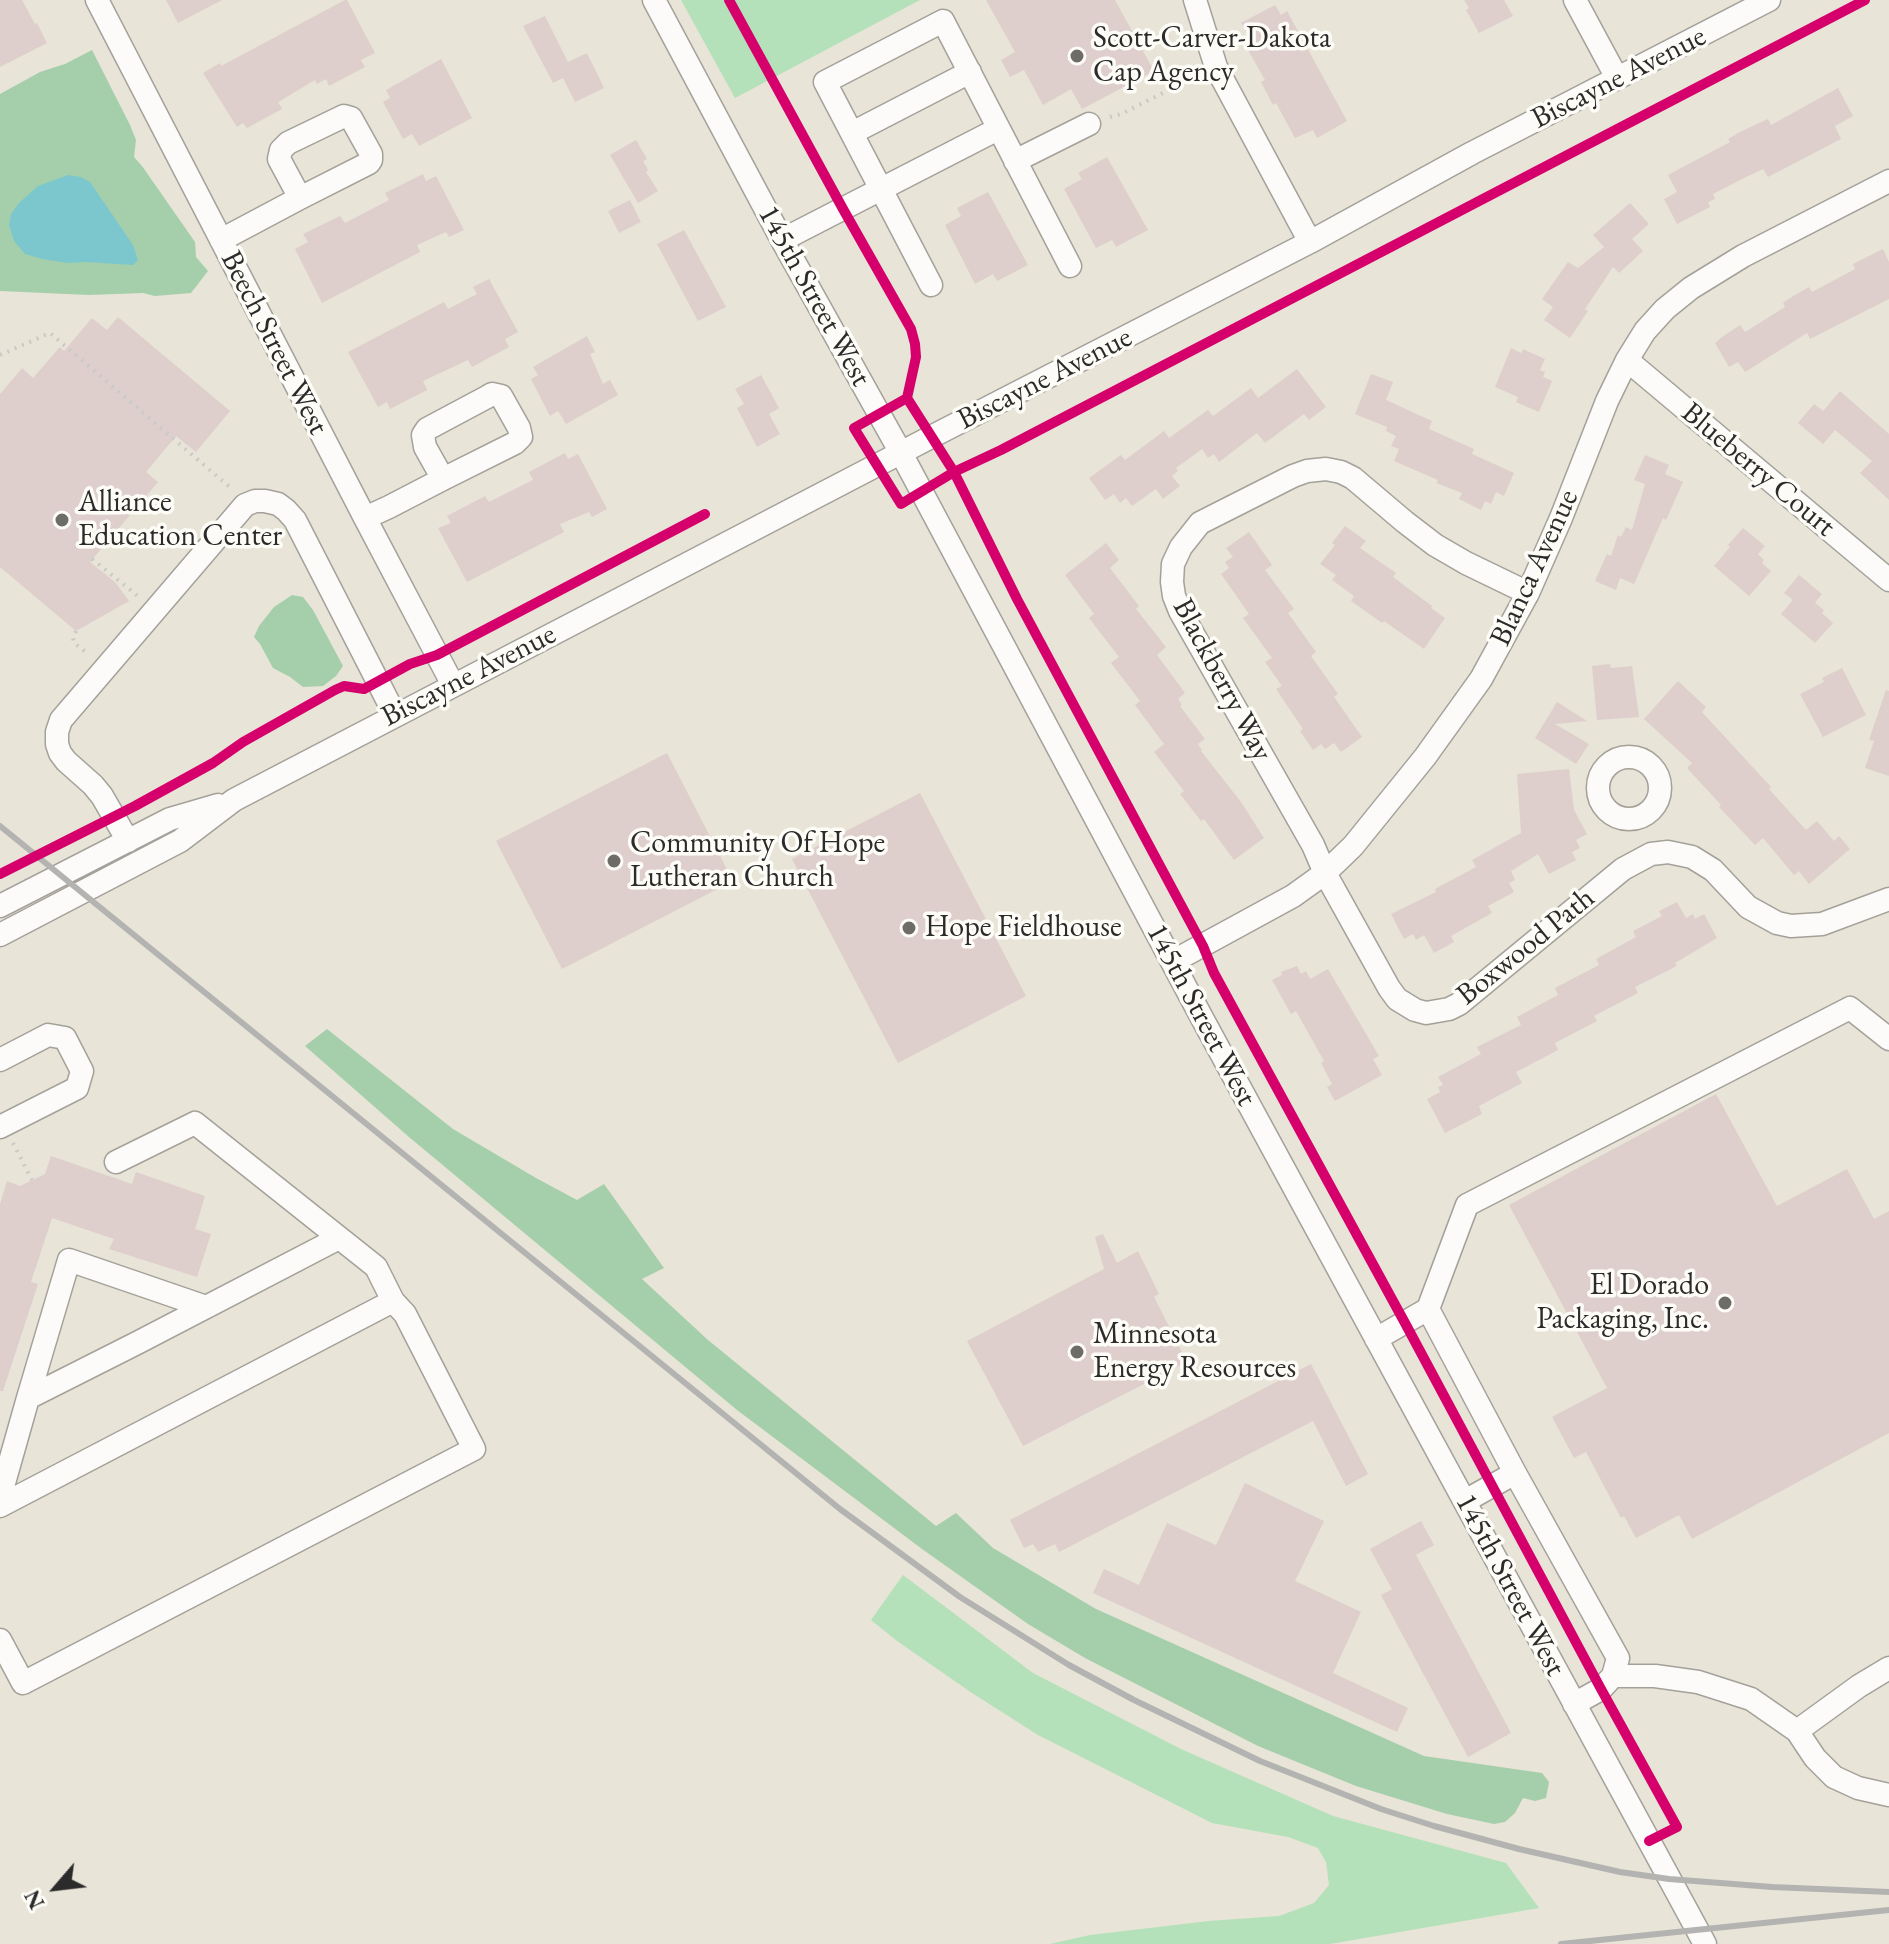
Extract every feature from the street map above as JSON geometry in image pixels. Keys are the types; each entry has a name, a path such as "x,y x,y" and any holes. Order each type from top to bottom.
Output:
{"street":[{"name":"Beech Street West","path":"97,0 453,685"},
{"name":"145th Street West","path":"654,0 1705,1944"},
{"path":"1195,0 1216,67 1310,242"},
{"path":"1575,0 1617,78"},
{"name":"Biscayne Avenue","path":"0,935 180,841 234,800 1310,242 1472,153 1769,0"},
{"path":"931,285 825,82 943,21 1070,266"},
{"path":"852,133 970,72"},
{"path":"1015,161 1089,124"},
{"path":"782,240 998,129"},
{"name":"Blanca Avenue","path":"1172,962 1293,896 1325,873 1353,846 1433,746 1481,679 1528,593 1607,401 1645,331 1665,309 1691,288 1743,256 1889,181"},
{"path":"221,240 300,198"},
{"name":"Blueberry Court","path":"1627,360 1889,580"},
{"name":"Blackberry Way","path":"1325,873 1313,845 1180,611 1174,596 1173,564 1189,534 1200,523 1293,476 1326,469 1353,478 1435,545 1528,593"},
{"path":"365,518 443,479"},
{"path":"128,841 102,796 60,753 57,732 61,720 245,505 255,501 278,504 295,520 395,715"},
{"name":"Biscayne Avenue","path":"0,906 170,819 234,800"},
{"path":"1637,818 1651,854 1668,852 1692,857 1713,870 1748,907 1777,923 1791,926 1822,924 1889,899"},
{"name":"Boxwood Path","path":"1325,873 1397,999 1415,1010 1438,1013 1459,1004 1623,869 1651,854"},
{"path":"1376,1339 1428,1309 1467,1205 1850,1008 1889,1039"},
{"path":"0,1060 48,1035 65,1038 82,1071 77,1088 2,1126"},
{"path":"0,1640 23,1683 474,1449 405,1314 393,1301 376,1267 195,1123 116,1162"},
{"path":"28,1398 339,1238"},
{"path":"0,1497 69,1260 206,1307"},
{"path":"0,1506 393,1301"},
{"path":"1428,1309 1618,1658 1613,1676 1601,1689 1574,1704"},
{"path":"1465,1501 1515,1473"},
{"path":"1797,1731 1889,1668"},
{"path":"1613,1676 1655,1676 1698,1682 1751,1699 1797,1731 1815,1758 1834,1777 1858,1788 1889,1795"}],"path":[{"path":"1089,124 1121,114 1216,67"},
{"path":"0,355 50,333 234,490"},
{"path":"92,559 141,599"},
{"path":"76,631 74,643 87,653"},
{"path":"2,1126 32,1180"}],"green space":[{"path":"681,0 920,0 735,98"},
{"path":"92,50 136,140 134,157 195,242 196,257 208,271 191,293 155,296 143,293 89,295 0,291 0,94 40,72"},
{"path":"292,595 303,597 313,610 343,666 323,686 303,687 273,668 254,637 274,607"},
{"path":"327,1029 453,1129 536,1178 577,1200 604,1184 664,1268 642,1279 708,1340 936,1526 956,1513 993,1548 1096,1609 1424,1756 1542,1773 1549,1782 1546,1798 1535,1801 1523,1798 1515,1813 1505,1822 1494,1824 1447,1814 1356,1786 1258,1746 1085,1658 1028,1624 737,1410 409,1137 305,1046"},
{"path":"903,1575 1033,1673 1181,1749 1333,1816 1506,1863 1539,1908 1330,1944 1050,1944 1090,1935 1279,1916 1314,1903 1329,1885 1326,1862 1318,1848 1288,1837 1212,1823 1038,1735 972,1693 871,1620"}],"water":[{"path":"68,175 90,182 133,245 138,260 133,265 42,259 25,254 14,241 9,225 11,214 19,203 38,186"}],"building":[{"path":"0,0 22,0 47,43 0,67"},
{"path":"166,0 222,0 178,23"},
{"path":"345,0 375,53 361,60 365,67 329,86 326,79 317,84 315,80 278,102 282,109 247,128 243,123 237,127 203,73"},
{"name":"Scott-Carver-Dakota Cap Agency","path":"986,0 1115,0 1154,71 1082,109 1071,89 1043,105 1024,70 1010,77 1001,60 1015,52"},
{"path":"1464,0 1504,0 1513,16 1479,33"},
{"path":"1275,5 1281,15 1287,11 1347,121 1317,138 1313,130 1295,138 1276,103 1273,105 1261,82 1265,80 1244,43 1251,39 1241,23"},
{"path":"545,16 568,62 587,53 604,88 575,102 563,78 553,83 523,26"},
{"path":"441,59 472,118 419,146 412,134 403,139 383,102 390,98 386,90"},
{"path":"1838,88 1853,116 1835,126 1841,139 1768,177 1763,169 1713,194 1715,199 1708,202 1710,207 1677,224 1664,199 1677,192 1668,175 1730,142 1728,139 1742,131 1768,119 1771,125"},
{"path":"636,140 647,159 643,161 648,170 646,172 658,191 638,203 610,155"},
{"path":"1107,157 1148,230 1116,247 1112,240 1096,248 1064,189 1082,179 1078,173"},
{"path":"423,174 426,181 436,176 464,230 449,237 446,232 417,245 420,252 322,303 295,249 308,242 303,234 340,216 345,223 389,200 385,193"},
{"path":"988,192 1028,265 997,281 993,274 975,284 945,225 961,216 957,208"},
{"path":"630,200 641,222 619,233 608,211"},
{"path":"1630,203 1649,224 1632,239 1643,251 1619,273 1613,267 1570,338 1544,320 1553,307 1542,299 1568,262 1578,268 1604,247 1593,235"},
{"path":"684,230 726,307 698,321 657,244"},
{"path":"1883,249 1889,262 1889,299 1810,339 1807,333 1745,372 1738,362 1729,367 1715,343 1722,337 1740,325 1745,332 1785,307 1783,303 1790,298 1809,287 1812,292 1855,269 1853,264"},
{"path":"489,279 518,332 505,339 509,347 472,367 468,360 423,381 427,390 390,409 387,402 378,407 348,352 444,302 448,309 477,294 473,287"},
{"name":"Alliance Education Center","path":"118,317 230,411 196,452 176,436 146,472 158,482 90,562 115,582 129,601 76,631 0,567 0,394 22,368 33,378 60,347 64,351 92,318 107,330"},
{"path":"587,336 595,352 590,354 603,384 610,380 618,395 566,424 558,411 550,416 531,379 538,375 533,367"},
{"path":"1511,348 1521,353 1523,349 1545,359 1540,370 1545,372 1543,377 1552,381 1539,412 1516,402 1518,397 1495,387"},
{"path":"1297,369 1326,407 1309,420 1304,414 1265,443 1257,433 1219,462 1214,454 1208,458 1202,449 1176,468 1178,471 1172,476 1180,486 1163,499 1156,489 1132,506 1126,498 1120,503 1114,494 1105,500 1089,478 1121,455 1125,460 1164,431 1169,438 1208,410 1213,416 1251,388 1258,398"},
{"path":"1371,374 1393,382 1386,400 1432,421 1429,429 1474,449 1472,454 1514,473 1504,496 1496,492 1491,504 1485,501 1481,510 1459,499 1462,493 1394,461 1399,449 1391,446 1396,436 1386,431 1387,427 1355,414"},
{"path":"761,375 779,408 769,414 780,434 757,447 737,408 744,404 735,389"},
{"path":"1840,391 1889,434 1889,500 1860,473 1872,461 1835,430 1823,444 1798,423 1814,404 1823,411"},
{"path":"565,453 568,459 578,454 607,509 592,517 589,512 560,524 564,532 467,582 438,528 451,523 447,516 485,496 489,502 533,480 529,472"},
{"path":"1645,455 1669,465 1665,474 1683,482 1666,520 1663,518 1634,584 1620,578 1616,590 1595,581 1607,554 1611,556 1618,535 1621,537 1626,527 1632,530 1645,484 1634,480"},
{"path":"1345,526 1366,541 1360,548 1396,573 1393,577 1445,618 1424,649 1351,601 1354,596 1332,580 1336,575 1320,564"},
{"path":"1743,528 1765,546 1758,554 1771,571 1749,596 1714,566"},
{"path":"1249,532 1272,565 1265,570 1294,609 1288,613 1316,652 1311,656 1338,694 1334,697 1362,737 1341,752 1334,743 1325,749 1321,744 1313,750 1300,731 1303,729 1276,689 1282,686 1265,662 1272,658 1243,618 1249,614 1221,574 1229,568 1225,562 1233,557 1226,548"},
{"path":"1106,543 1119,560 1110,568 1139,606 1136,609 1166,647 1157,655 1185,693 1178,699 1205,739 1198,744 1201,751 1241,802 1264,838 1234,860 1204,819 1201,821 1180,794 1184,791 1154,752 1164,744 1135,705 1140,701 1111,663 1119,657 1089,618 1094,614 1065,575"},
{"path":"1799,575 1822,594 1815,603 1833,623 1815,643 1781,614 1793,600 1784,593"},
{"path":"1610,664 1611,668 1632,666 1639,717 1597,720 1592,666"},
{"path":"1842,668 1866,715 1823,737 1800,694 1824,682 1822,678"},
{"path":"1678,681 1706,707 1702,712 1806,830 1817,821 1834,841 1839,836 1850,849 1809,884 1799,871 1794,875 1763,838 1755,845 1687,768 1692,763 1644,719"},
{"path":"1886,690 1889,691 1889,776 1865,768 1874,741 1869,740"},
{"path":"1557,702 1587,721 1555,724 1589,744 1576,764 1535,738"},
{"name":"Community Of Hope Lutheran Church","path":"667,753 733,881 562,969 496,841"},
{"path":"1569,769 1574,810 1587,834 1576,840 1580,848 1572,852 1576,860 1549,874 1538,854 1511,871 1515,880 1509,883 1514,892 1488,906 1492,913 1451,936 1454,942 1434,953 1424,935 1416,940 1413,934 1404,939 1391,914 1436,892 1435,889 1476,867 1472,860 1521,833 1517,774"},
{"name":"Hope Fieldhouse","path":"920,793 1026,996 898,1063 792,859"},
{"path":"1677,902 1686,918 1693,914 1695,919 1704,914 1717,938 1675,963 1677,966 1635,987 1638,993 1594,1016 1597,1021 1555,1043 1558,1050 1516,1072 1522,1083 1479,1106 1482,1114 1445,1133 1427,1099 1440,1092 1438,1087 1443,1085 1438,1077 1481,1054 1477,1047 1521,1025 1517,1017 1558,995 1555,988 1599,965 1596,959 1636,937 1633,931 1662,916 1659,911"},
{"path":"1297,966 1301,974 1306,971 1310,979 1328,969 1379,1056 1373,1059 1382,1075 1335,1101 1327,1087 1332,1084 1321,1063 1324,1061 1296,1011 1291,1014 1272,980 1282,975 1281,972"},
{"name":"El Dorado Packaging, Inc.","path":"1716,1094 1777,1206 1847,1169 1874,1219 1889,1211 1889,1433 1692,1539 1679,1515 1636,1538 1624,1516 1621,1518 1586,1452 1574,1458 1552,1417 1607,1388 1509,1205"},
{"path":"51,1156 132,1184 136,1172 205,1196 195,1229 211,1234 197,1277 109,1249 114,1239 52,1218 31,1282 38,1284 3,1391 0,1391 0,1204 7,1181 20,1186 45,1174"},
{"name":"Minnesota Energy Resources","path":"1103,1234 1117,1263 1138,1251 1159,1294 1154,1297 1187,1362 1023,1446 967,1341 1104,1269 1095,1237"},
{"path":"1311,1364 1368,1474 1346,1486 1313,1421 1059,1552 1055,1544 1038,1552 1033,1544 1024,1548 1010,1520"},
{"path":"1245,1483 1324,1521 1295,1581 1361,1612 1333,1673 1408,1708 1397,1732 1093,1593 1104,1569 1139,1585 1167,1523 1216,1545"},
{"path":"1421,1521 1434,1545 1416,1555 1511,1733 1468,1757 1381,1595 1392,1589 1370,1549"}],"railway":[{"path":"0,826 840,1509 960,1597 1069,1665 1260,1761 1381,1809 1434,1826 1620,1872 1772,1887 1889,1892"},
{"path":"1561,1944 1889,1910"}],"cycle path":[{"path":"729,0 911,329 916,357 907,398 854,428 901,504 954,472 1865,0"},
{"path":"907,398 954,472 1017,599 1203,946 1214,973 1677,1827 1649,1841"},
{"path":"0,874 135,806 335,690 344,686 364,689 410,664 437,655 705,514"}],"place":[{"name":"Scott-Carver-Dakota Cap Agency","path":"1077,56"},
{"name":"Alliance Education Center","path":"62,520"},
{"name":"Community Of Hope Lutheran Church","path":"614,861"},
{"name":"Hope Fieldhouse","path":"909,928"},
{"name":"El Dorado Packaging, Inc.","path":"1725,1303"},
{"name":"Minnesota Energy Resources","path":"1077,1352"}]}
